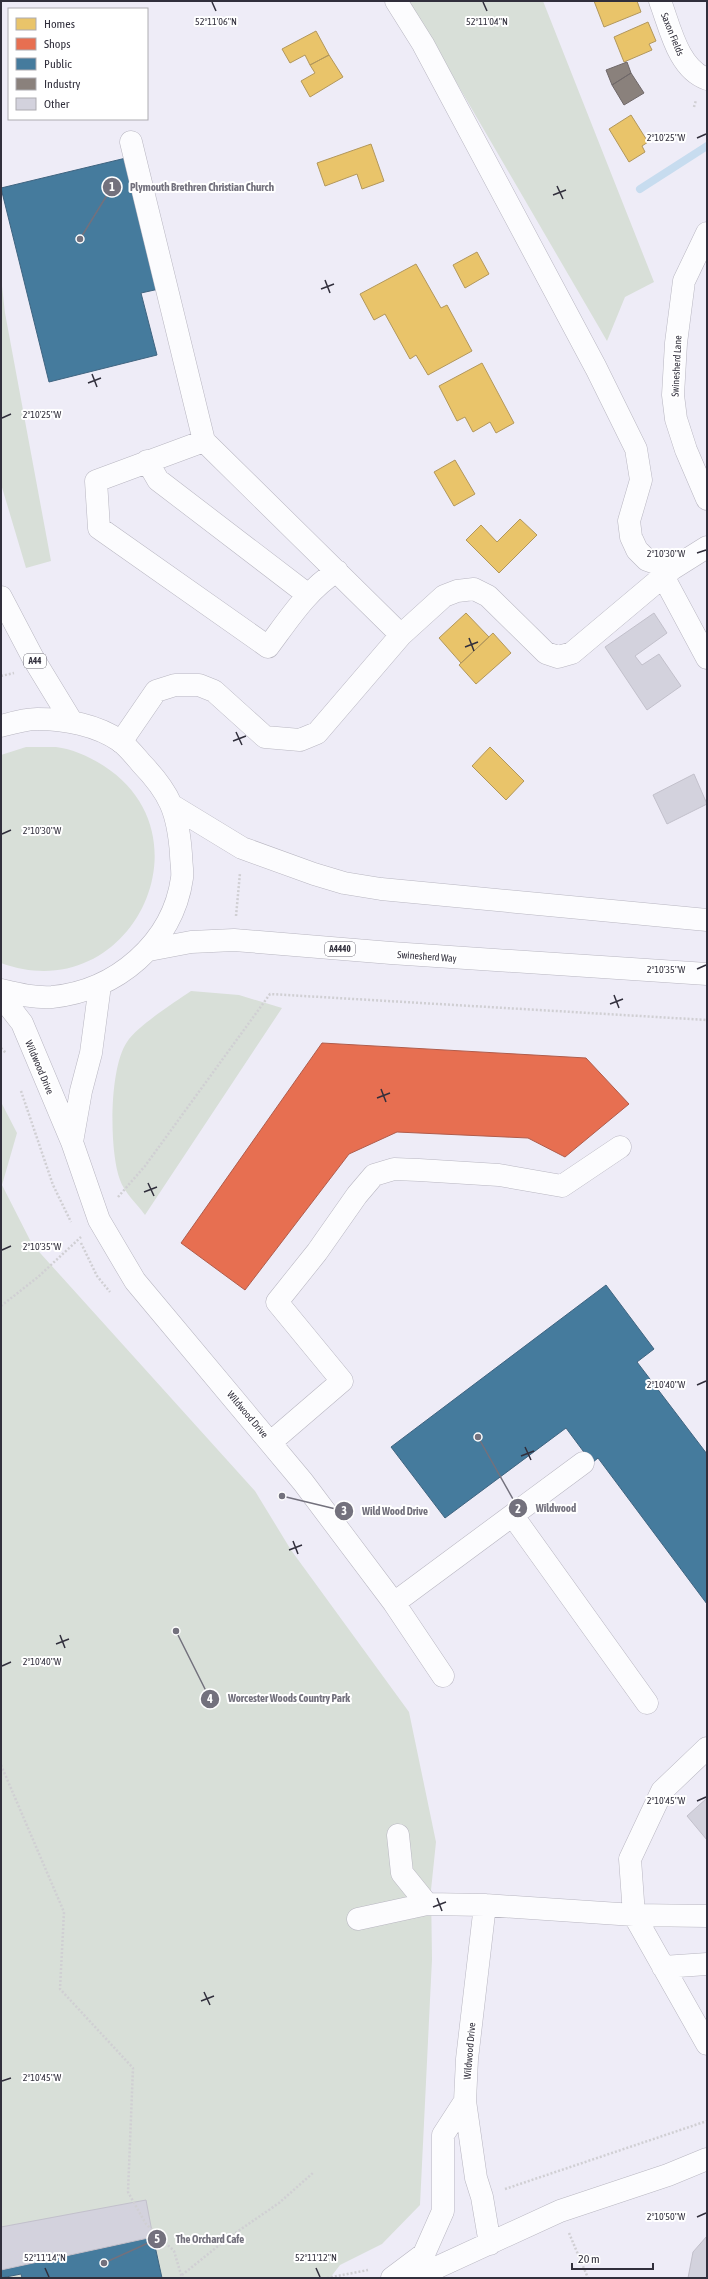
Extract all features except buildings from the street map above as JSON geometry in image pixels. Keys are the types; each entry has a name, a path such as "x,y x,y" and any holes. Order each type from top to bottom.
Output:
{"main road":[{"path":"396,1 423,44 596,368 636,449 641,480 629,521 631,537 637,550 648,560 668,573 707,658"},
{"name":"Saxon Fields","path":"660,1 687,66 698,75 707,79"},
{"path":"131,142 204,442 401,634"},
{"name":"Swinesherd Lane","path":"707,233 684,281 676,342 673,395 676,419 686,450 707,499"},
{"path":"204,442 147,461 96,481 99,528 268,647 307,594 337,571"},
{"path":"147,461 158,480 307,594"},
{"path":"121,742 156,691 175,685 189,684 199,685 214,691 265,737 283,740 300,740 317,733 401,634 444,596 457,591 474,589 488,596 546,654 558,657 572,653 668,573 707,547"},
{"name":"A44","path":"1,597 33,658 72,722"},
{"path":"1,726 36,719 72,722 104,732 121,742 161,784 173,806 180,838 182,877 173,913 149,950 129,968 100,985 52,997 28,996 1,990"},
{"path":"173,806 242,848 322,876 381,889 707,920"},
{"path":"381,889 707,906"},
{"name":"Swinesherd Way","path":"149,950 191,942 234,940 391,954 707,974"},
{"name":"Wildwood Drive","path":"72,1142 81,1091 91,1053 100,985"},
{"name":"Wildwood Drive","path":"1,996 22,1022 72,1142 99,1220 135,1281 304,1482 394,1603 443,1676"},
{"path":"271,1442 342,1381 277,1302 317,1252 357,1195 374,1175 394,1169 419,1170 499,1176 562,1186 620,1147"},
{"path":"394,1603 583,1463"},
{"path":"513,1516 647,1703"},
{"path":"707,1748 662,1791 630,1859 634,1915 707,2044"},
{"path":"398,1835 402,1873 427,1904"},
{"path":"358,1919 427,1904 485,1905 634,1915 707,1916"},
{"name":"Wildwood Drive","path":"485,1905 467,2059 465,2101 476,2178 482,2197 490,2244"},
{"path":"663,1967 707,1964"},
{"path":"392,2278 424,2254 443,2211 443,2135 465,2101"},
{"path":"414,2278 560,2211 668,2175 707,2159"}],"path":[{"path":"234,940 242,848"},
{"path":"1,1306 38,1277 99,1220 145,1166 270,994 707,1020"},
{"path":"1,1765 64,1912 60,1989 133,2068 128,2192 146,2224 174,2251 182,2276 228,2238 279,2203 314,2172"},
{"path":"482,2197 707,2121"},
{"path":"560,2211 588,2278"}],"shaded area":[{"path":"409,1 543,1 654,282 625,297 607,341"},
{"path":"1,277 5,313 51,561 26,568 1,484"},
{"path":"26,747 56,747 69,750 104,766 136,797 152,833 154,872 142,909 119,940 87,962 47,971 1,963 1,755"},
{"path":"191,991 239,995 282,1008 145,1215 124,1189 116,1167 113,1110 117,1070 121,1054 132,1036 157,1015"},
{"path":"1,1102 17,1133 2,1185 32,1244 255,1491 291,1550 409,1712 436,1842 431,1890 432,1959 420,2205 382,2244 340,2265 330,2278 1,2278"}],"waterway":[{"path":"640,189 707,146"}],"place":[{"name":"Plymouth Brethren Christian Church","path":"80,239"},
{"name":"Wildwood","path":"478,1437"},
{"name":"Wild Wood Drive","path":"282,1496"},
{"name":"Worcester Woods Country Park","path":"176,1631"},
{"name":"The Orchard Cafe","path":"104,2263"}]}
